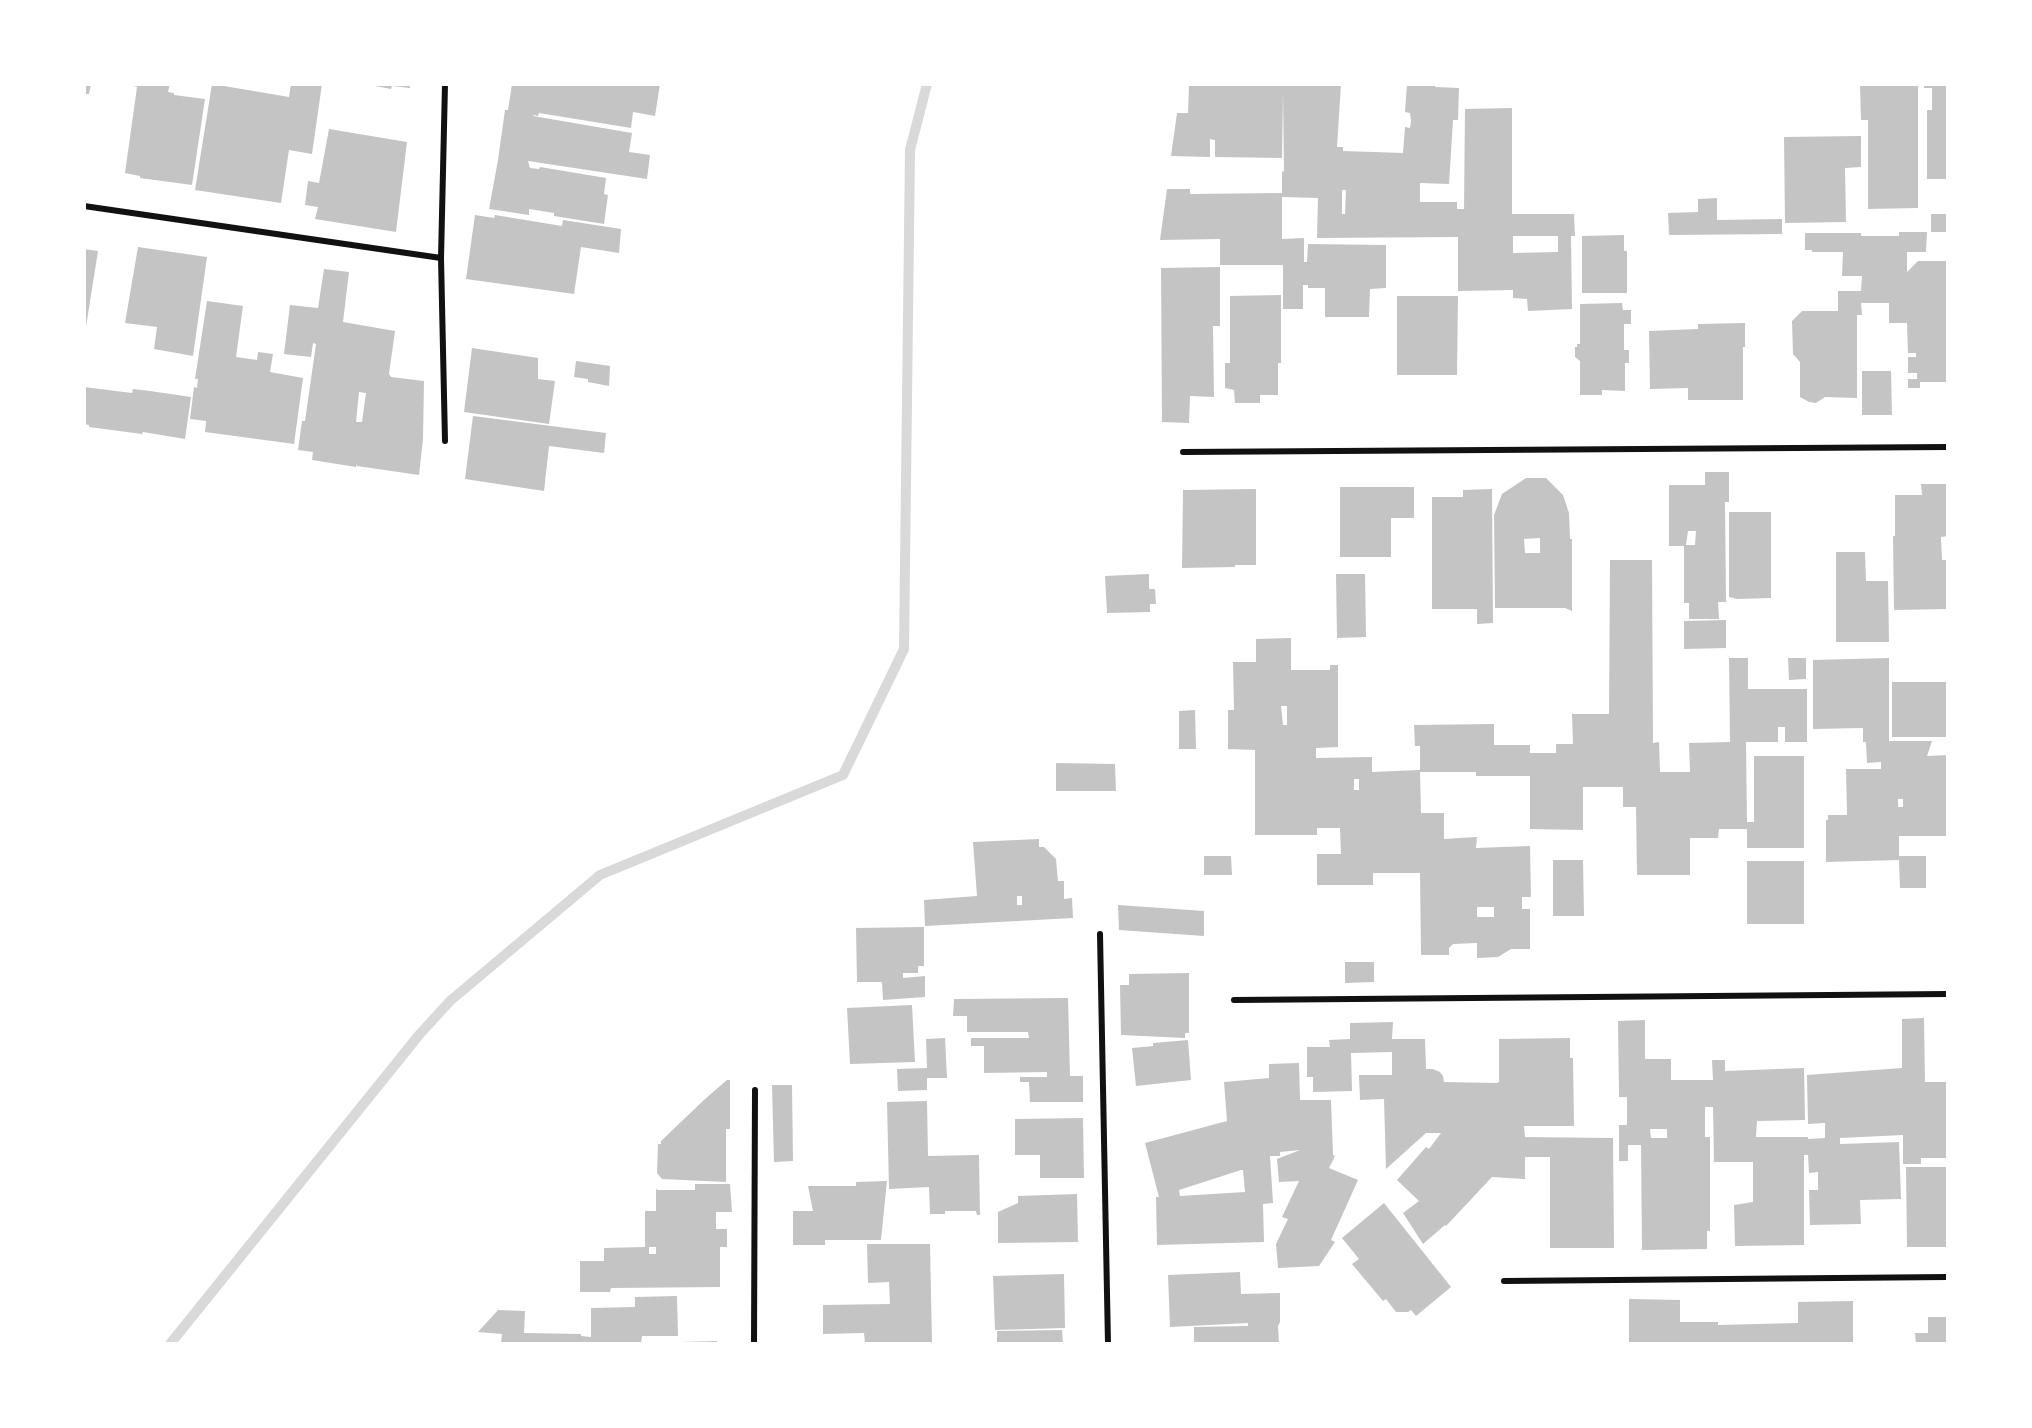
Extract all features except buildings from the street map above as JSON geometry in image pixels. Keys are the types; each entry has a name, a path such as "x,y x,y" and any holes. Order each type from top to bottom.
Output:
{"street":[{"path":"444,441 441,258 445,84"},
{"path":"84,206 441,258"},
{"path":"1182,452 1948,447"},
{"path":"1100,934 1108,1344"},
{"path":"1234,1000 1948,994"},
{"path":"754,1344 755,1090"},
{"path":"1504,1281 1948,1277"}],"waterway":[{"path":"170,1344 419,1035 450,1001 600,875 843,775 904,649 910,150 927,84"}]}
